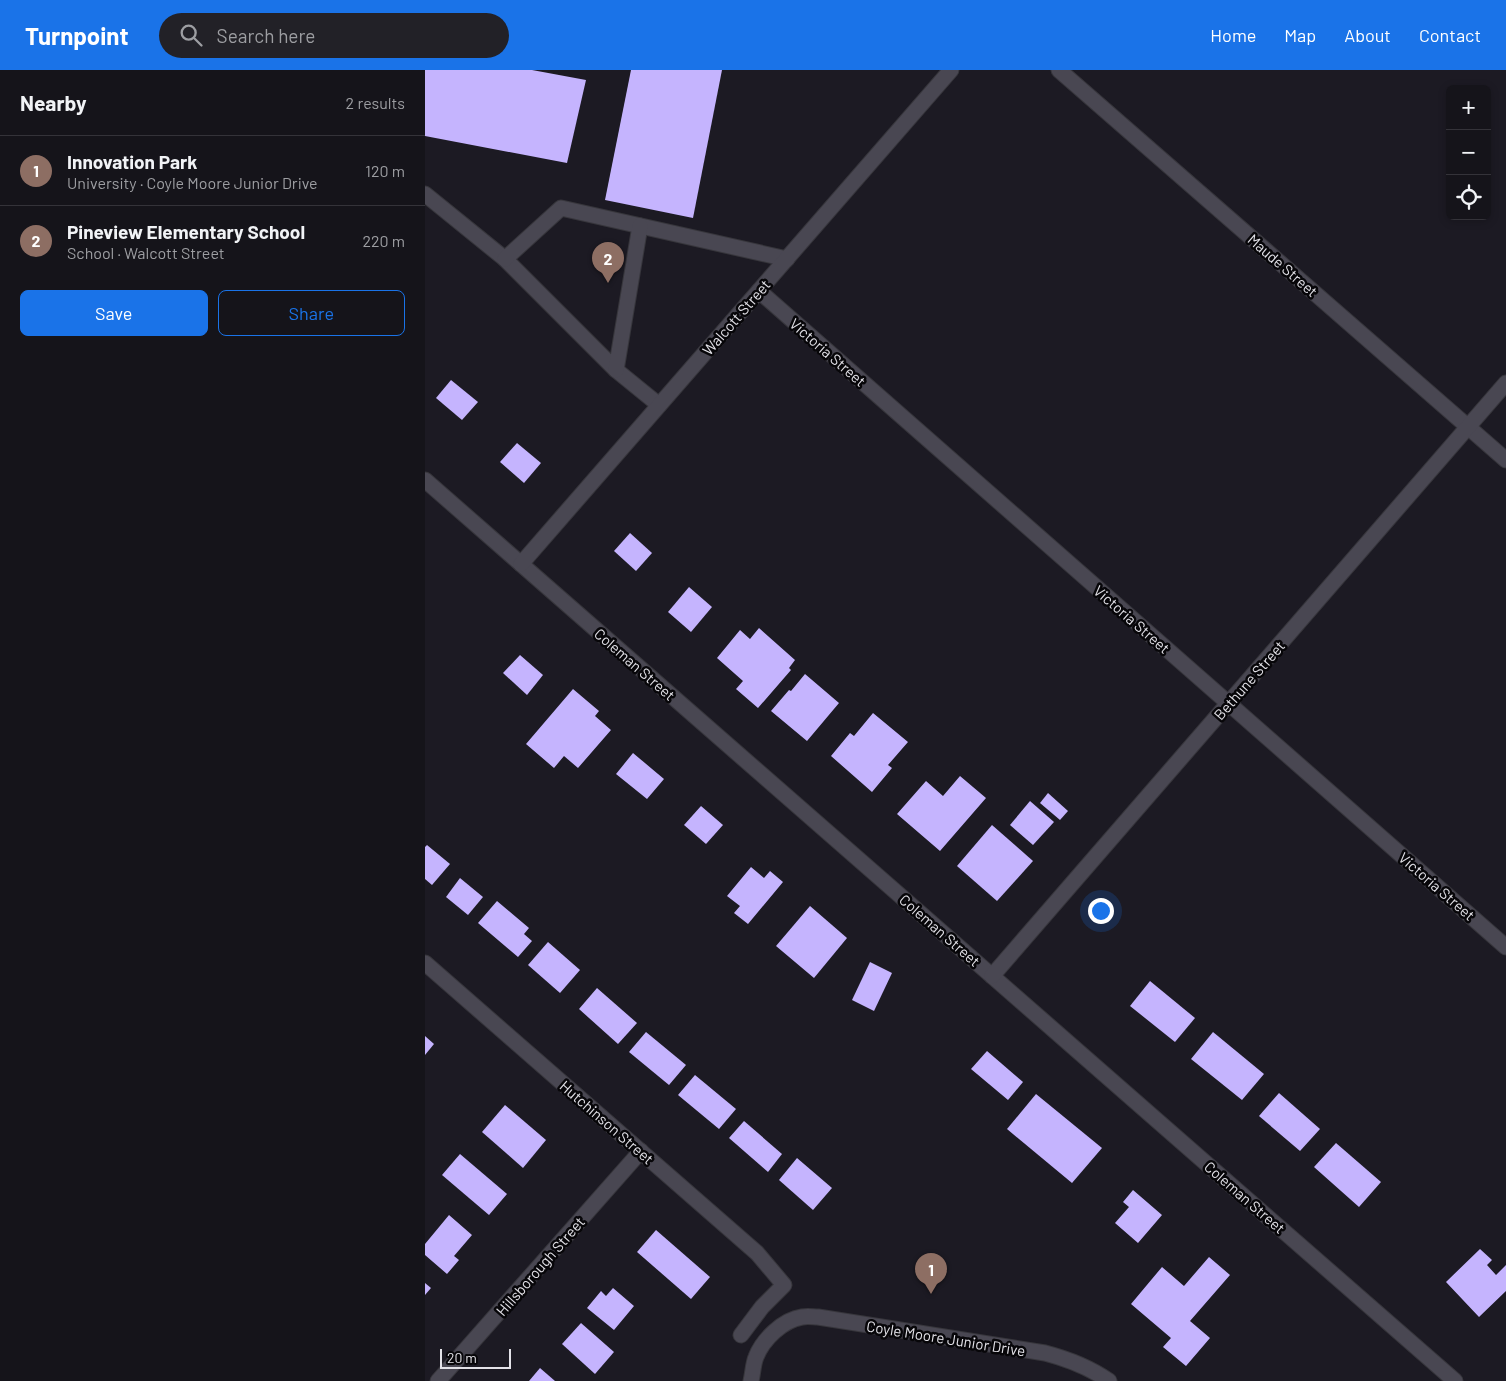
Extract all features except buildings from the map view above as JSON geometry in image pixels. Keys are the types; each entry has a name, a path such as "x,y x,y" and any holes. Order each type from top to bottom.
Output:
{"street":[{"name":"Walcott Street","path":"521,564 951,70"},
{"name":"Maude Street","path":"1059,70 1506,460"},
{"path":"425,194 505,259 616,370 659,405"},
{"path":"505,259 561,208 787,258"},
{"path":"616,370 640,226"},
{"name":"Victoria Street","path":"759,291 1506,947"},
{"name":"Bethune Street","path":"993,976 1506,383"},
{"name":"Coleman Street","path":"425,480 1455,1381"},
{"name":"Hutchinson Street","path":"425,963 757,1253 784,1285 762,1307 741,1335"},
{"name":"Hillsborough Street","path":"438,1381 641,1151"},
{"name":"Coyle Moore Junior Drive","path":"751,1381 755,1359 766,1341 790,1320 804,1316 1045,1353 1064,1358 1086,1374 1109,1381"}],"place":[{"name":"Pineview Elementary School","path":"608,283"},
{"name":"Innovation Park","path":"931,1294"}]}
